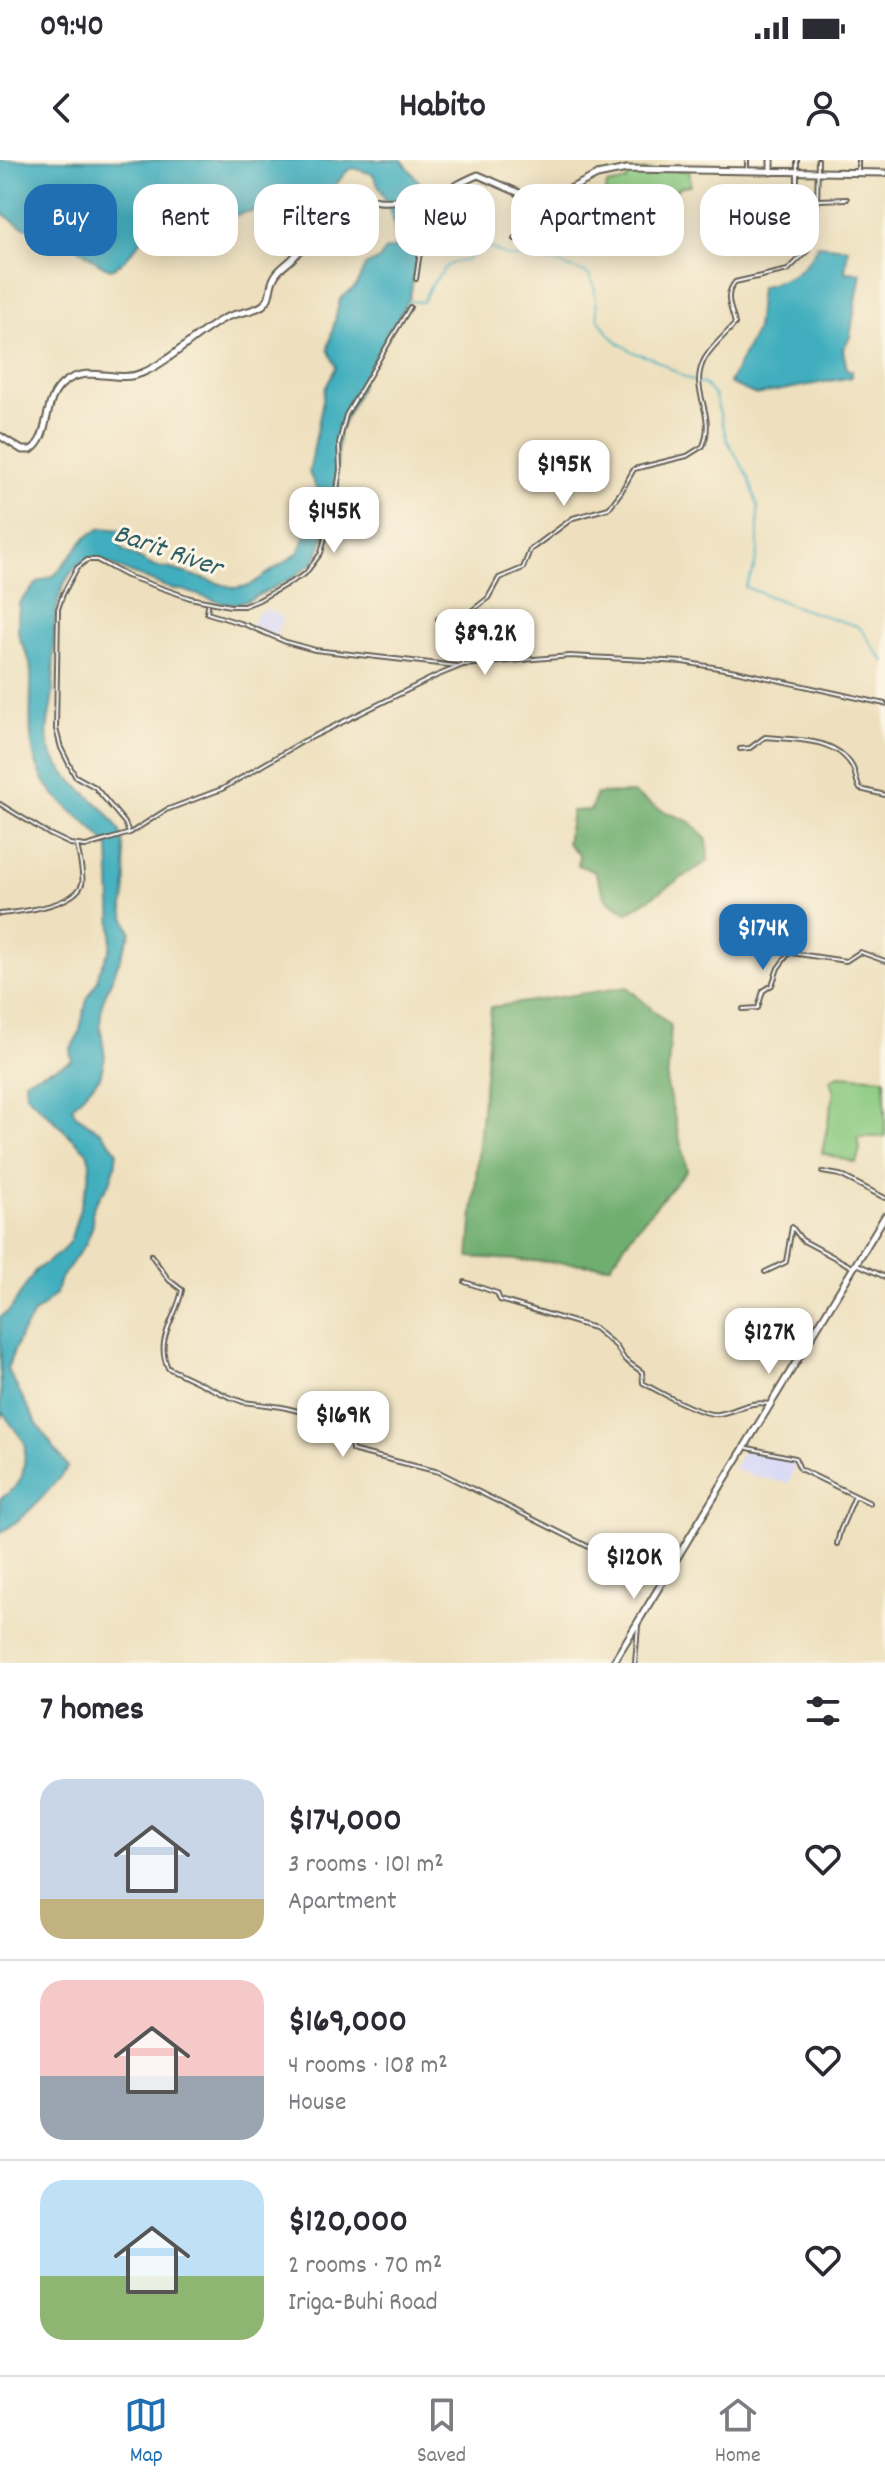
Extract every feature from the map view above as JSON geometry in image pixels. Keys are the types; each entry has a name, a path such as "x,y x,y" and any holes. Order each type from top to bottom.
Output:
{"main road":[{"path":"635,160 637,169"},
{"path":"771,160 771,172"},
{"path":"579,184 601,173 637,169 885,173"},
{"path":"458,184 478,175 511,189"},
{"path":"0,436 22,450 31,450 40,442 49,403 62,383 87,373 124,376 142,373 220,321 259,308 267,301 275,275 338,208 360,196 395,199"},
{"path":"613,1663 885,1216"}],"street":[{"path":"720,160 720,171"},
{"path":"747,160 747,172"},
{"path":"461,666 464,625 473,608 488,598 497,580 523,568 530,550 575,517 609,508 633,469 687,456 702,447 708,423 699,379 707,355 735,324 727,305 733,284 788,270 807,252 806,214 797,160"},
{"path":"818,160 818,184"},
{"path":"858,160 858,173"},
{"path":"819,200 847,199"},
{"path":"416,279 420,256"},
{"path":"130,833 95,787 75,776 58,740 55,707 58,609 63,594 77,568 92,560 127,576 208,604 244,606 293,582 313,567 321,553 337,492 343,423 410,307"},
{"path":"208,604 207,613 315,650 461,666 570,656 683,662 885,704"},
{"path":"438,619 464,625"},
{"path":"0,804 49,834 77,846 121,836 166,810 222,789 302,742 461,666"},
{"path":"740,749 750,748 765,737 813,742 841,751 854,769 860,789 885,795"},
{"path":"0,914 47,907 72,896 83,880 77,846"},
{"path":"743,1009 758,1008 763,991 772,985 778,968 790,952 788,942 782,938"},
{"path":"790,952 846,961 860,952 885,961"},
{"path":"822,1172 840,1175 885,1198"},
{"path":"765,1272 786,1262 792,1227 806,1242 885,1277"},
{"path":"151,1255 169,1280 182,1290 164,1333 164,1359 168,1368 243,1402 314,1415 324,1427 350,1434 352,1450 439,1472 662,1581"},
{"path":"465,1282 497,1293 500,1300 594,1328 616,1346 625,1360 642,1372 645,1385 679,1399 688,1407 716,1415 754,1403 769,1404"},
{"path":"743,1446 795,1458 800,1469 870,1503"},
{"path":"837,1544 855,1495"},
{"path":"635,1663 639,1620"}],"shaded area":[{"path":"267,609 283,618 275,637 251,626 257,614"},
{"path":"745,1447 796,1461 789,1483 733,1469"}],"green space":[{"path":"689,170 691,185 612,184 627,181 627,171"},
{"path":"633,793 661,810 691,822 707,840 708,861 627,913 606,899 595,872 578,865 579,855 567,843 572,811 591,810 596,794"},
{"path":"627,987 671,1026 667,1085 687,1170 635,1230 610,1266 469,1257 491,1007"},
{"path":"839,1075 885,1078 885,1137 857,1137 860,1150 856,1163 822,1153 834,1093 830,1079"}],"water":[{"path":"0,160 402,160 421,184 395,184 395,228 373,174 353,168 336,184 254,184 254,211 238,214 238,184 133,184 133,251 111,269 89,256 117,256 117,184 24,184 24,227 0,212"},
{"path":"819,245 848,248 845,272 861,273 850,337 843,349 847,370 852,370 852,377 756,395 729,383 756,330 760,287 795,274 811,256 819,256"},
{"path":"395,248 395,256 417,256 410,297 360,382 362,384 339,432 335,491 330,496 324,536 315,561 291,579 247,601 234,604 171,589 92,557 77,567 66,580 59,597 47,733 49,746 62,771 102,808 119,830 126,874 123,909 131,932 102,1003 100,1024 105,1057 100,1077 72,1107 76,1115 102,1133 117,1151 115,1167 110,1182 94,1205 93,1225 86,1243 59,1281 56,1294 34,1314 21,1334 7,1369 37,1424 68,1467 28,1512 0,1533 0,1499 15,1488 22,1476 25,1443 2,1412 1,1419 0,1317 10,1310 35,1271 61,1252 70,1241 89,1178 90,1163 87,1152 26,1094 25,1080 72,1061 70,1050 79,1034 87,999 110,949 112,934 109,848 52,791 34,756 30,729 31,668 19,636 19,603 38,582 55,575 86,537 101,528 123,530 121,549 155,567 172,569 234,588 249,586 298,553 310,527 311,502 316,487 309,473 325,389 336,367 328,349 340,299 356,286 365,266 380,259 385,250"}],"waterway":[{"path":"408,301 423,302 429,288 446,267 456,261 466,261 484,245 509,257 554,262 588,274 594,284 598,318 608,333 635,353 652,358 688,379 704,384 715,396 727,440 749,478 758,507 758,551 753,572 745,587 857,626 885,661"}],"water label":[{"name":"Barit River","path":"167,553"}]}
